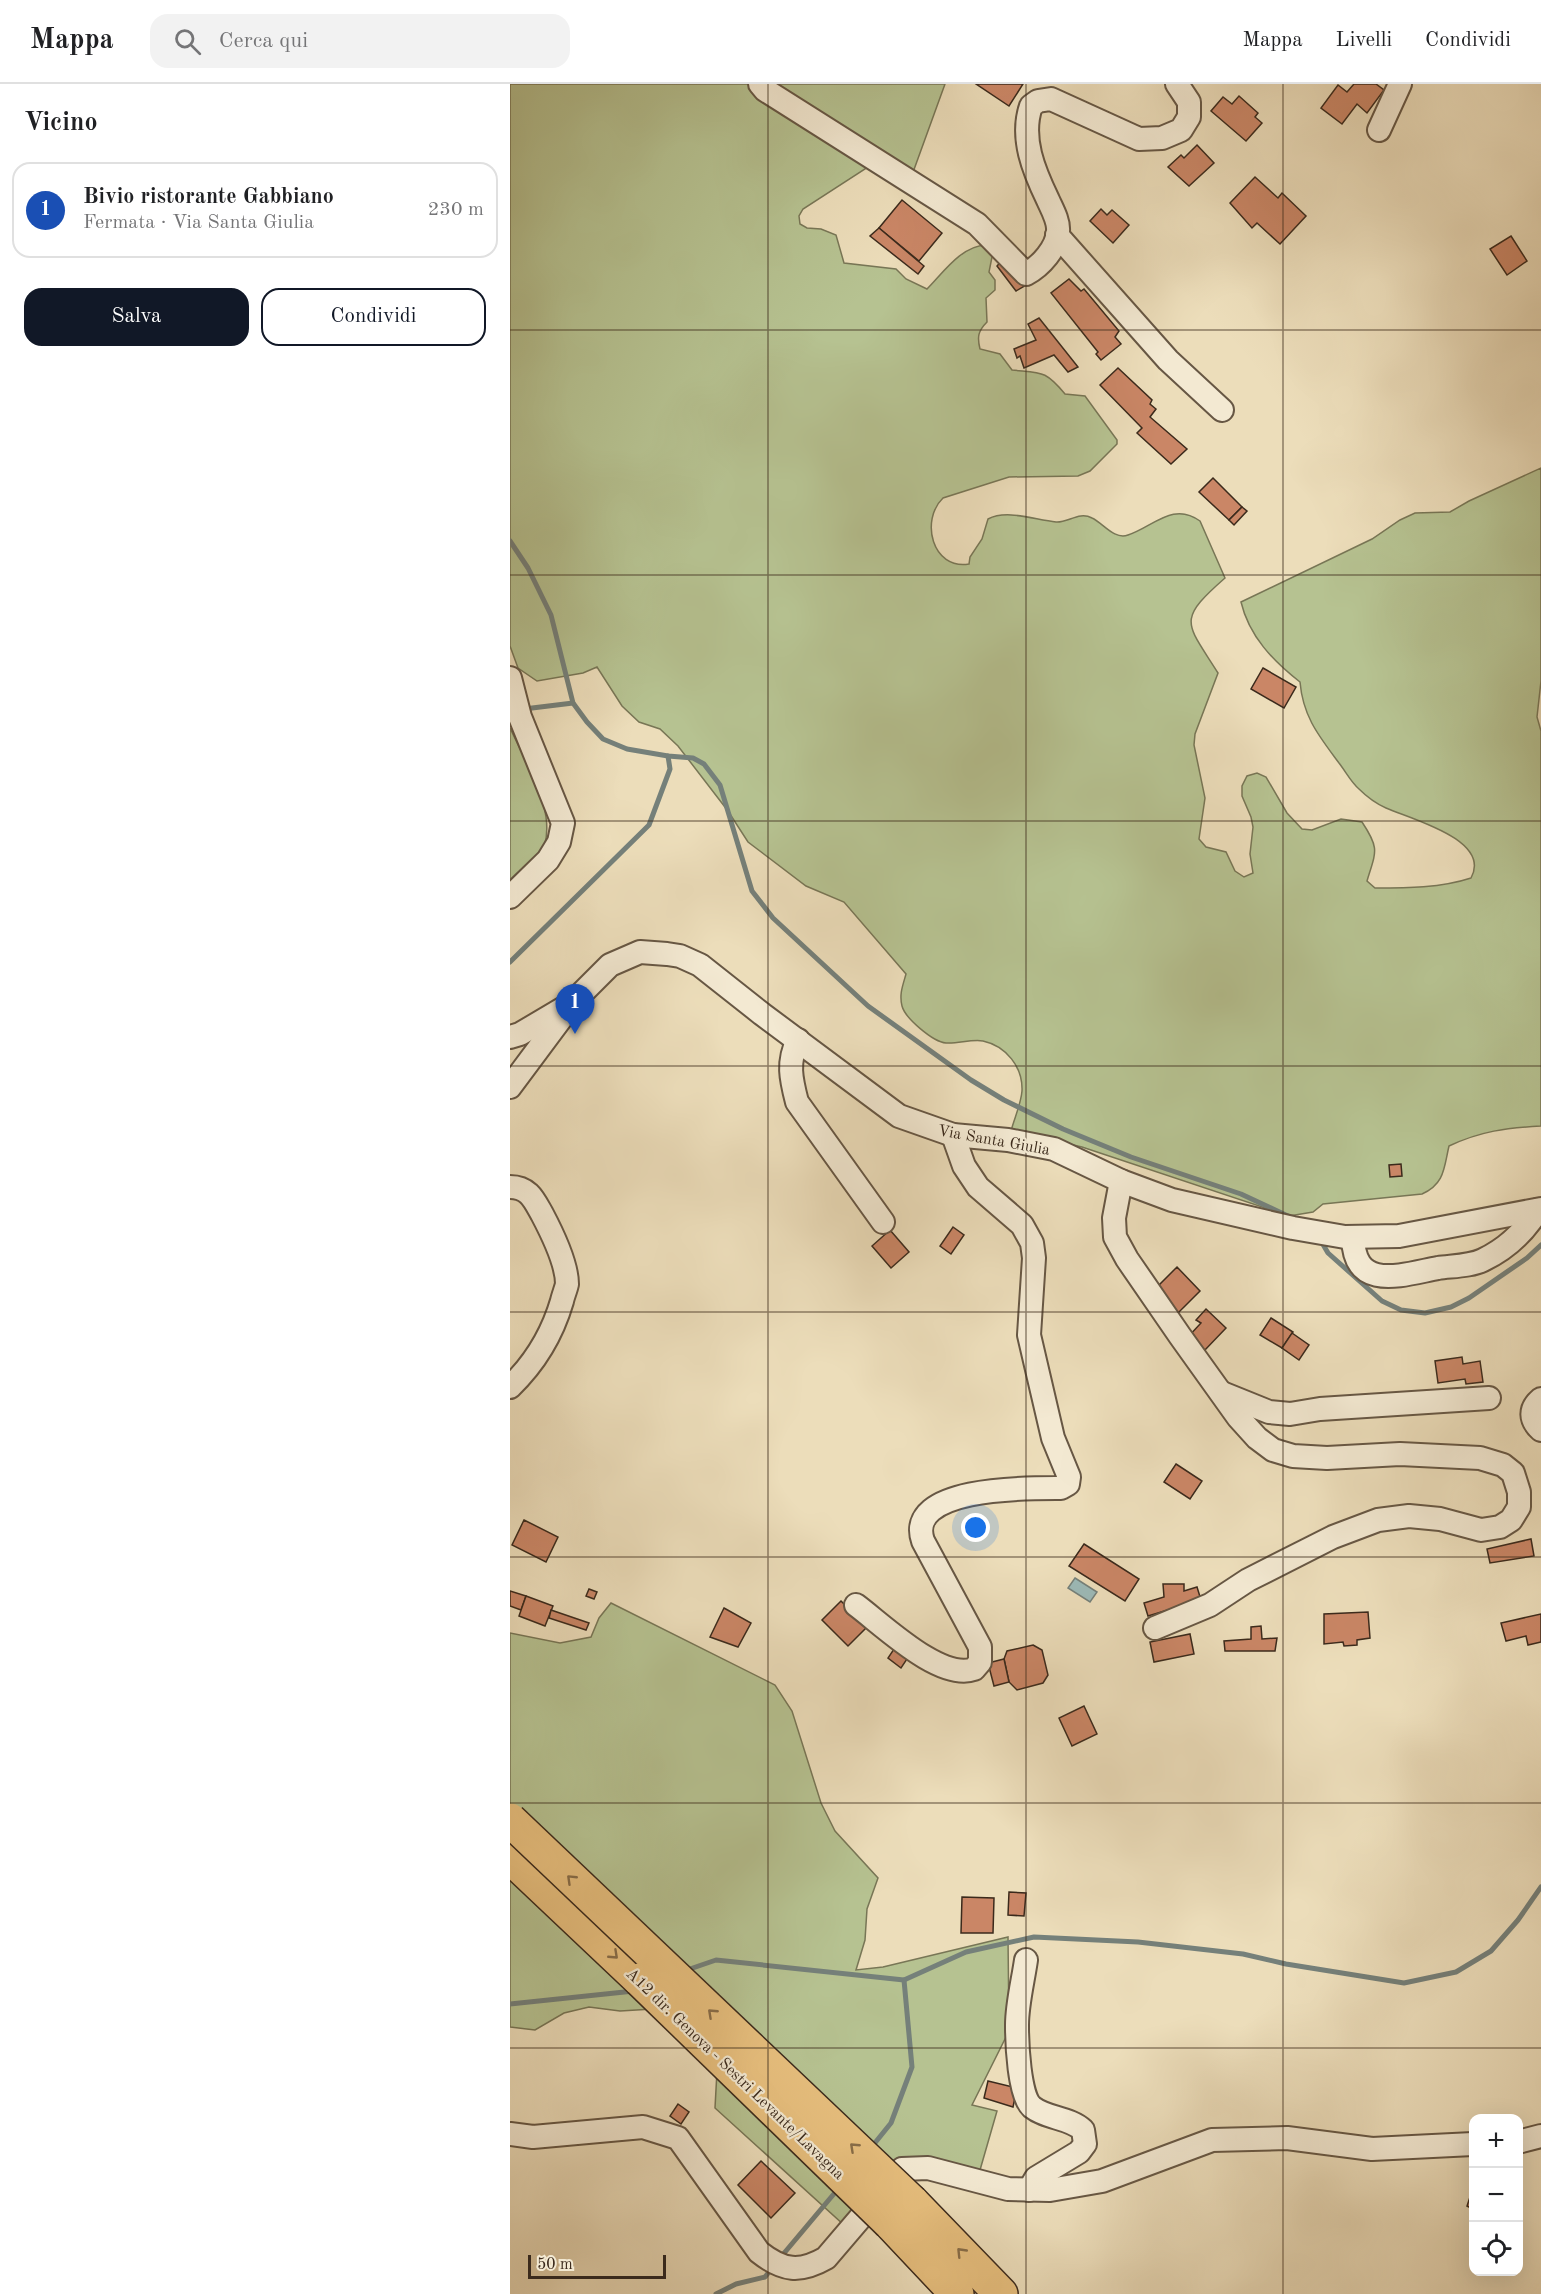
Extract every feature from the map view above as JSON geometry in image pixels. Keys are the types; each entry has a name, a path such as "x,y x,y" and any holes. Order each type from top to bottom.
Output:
{"highway":[{"path":"510,1820 901,2212 1001,2294"},
{"name":"A12 dir. Genova - Sestri Levante/Lavagna","path":"510,1857 640,1980 901,2212 957,2294"}],"street":[{"path":"760,84 765,90 977,224 1026,274 1041,264 1056,242 1059,229 1030,158 1027,129 1031,106 1038,101 1051,99 1139,139 1162,138 1181,130 1189,117 1188,102 1177,84"},
{"path":"1379,130 1400,84"},
{"path":"1058,235 1168,360 1222,410"},
{"path":"510,678 520,717 563,824 559,842 548,860 510,897"},
{"name":"Via Santa Giulia","path":"510,1087 574,1001 610,965 640,952 667,954 700,965 899,1116 953,1135 1008,1140 1054,1149 1121,1181 1172,1200 1293,1228 1353,1237 1399,1236 1540,1210"},
{"path":"510,1036 520,1034 574,1001"},
{"path":"798,1041 792,1051 790,1064 790,1078 797,1102 883,1222"},
{"path":"856,1605 936,1663 959,1671 974,1668 980,1662 980,1647 923,1542 921,1526 929,1513 941,1503 1010,1488 1061,1488 1068,1484 1069,1477 1053,1438 1029,1335 1034,1258 1032,1243 1023,1225 978,1187 964,1166 953,1135"},
{"path":"1121,1181 1114,1218 1115,1237 1127,1259 1180,1336 1238,1417 1257,1438 1273,1450 1293,1456 1327,1458 1400,1454 1480,1458 1503,1465 1513,1473 1519,1492 1519,1507 1511,1520 1500,1527 1480,1530 1440,1519 1409,1516 1378,1520 1333,1538 1248,1580 1210,1605 1155,1628"},
{"path":"510,1187 525,1189 531,1195 545,1220 564,1266 567,1285 560,1309 545,1344 524,1374 510,1387"},
{"path":"1353,1237 1353,1253 1361,1267 1384,1278 1482,1261 1512,1242 1540,1210"},
{"path":"1222,1393 1269,1412 1290,1414 1332,1408 1489,1398"},
{"path":"1541,1399 1534,1404 1532,1414 1534,1423 1541,1430"},
{"path":"1026,1960 1017,2024 1022,2083 1027,2101 1033,2108 1077,2124 1083,2130 1085,2144 1079,2152 1036,2178 1029,2190"},
{"path":"510,2134 534,2136 643,2127 678,2138 759,2252 771,2262 784,2267 806,2267 826,2258 902,2169 928,2168 1008,2189 1050,2190 1102,2181 1212,2140 1287,2138 1372,2150 1469,2144"},
{"path":"510,2150 521,2148 534,2136"},
{"path":"1523,2141 1541,2136"}],"green space":[{"path":"510,84 945,84 912,175 874,163 803,209 799,216 800,224 836,235 844,263 896,269 906,279 927,289 961,255 968,250 986,245 993,252 989,272 995,280 995,290 986,298 987,322 979,334 980,349 1000,354 1012,370 1042,374 1065,394 1085,396 1117,440 1117,444 1090,471 1078,476 1009,477 943,498 936,507 931,530 938,552 946,559 956,564 969,564 970,557 982,539 988,519 996,516 1012,515 1056,522 1087,516 1113,533 1123,536 1172,515 1181,514 1200,521 1225,578 1199,604 1191,622 1193,632 1218,673 1195,734 1194,745 1205,798 1199,839 1206,847 1226,852 1235,871 1244,877 1253,873 1250,854 1253,827 1242,796 1242,786 1247,776 1257,773 1266,777 1287,813 1302,829 1312,830 1341,819 1362,822 1372,838 1375,850 1367,881 1375,888 1436,886 1471,878 1474,865 1470,853 1460,842 1429,825 1383,806 1368,797 1353,783 1313,726 1305,706 1300,682 1263,647 1250,626 1241,602 1372,539 1415,513 1450,512 1541,468 1541,681 1537,717 1541,731 1541,1126 1494,1131 1449,1146 1439,1180 1430,1190 1422,1194 1323,1204 1313,1212 1289,1216 1082,1147 1011,1131 1022,1091 1020,1074 1012,1059 999,1048 983,1041 941,1042 914,1023 904,1011 901,1002 906,974 844,902 806,886 748,842 728,811 678,746 660,729 639,722 622,706 597,667 583,673 537,681 518,668 510,646"},
{"path":"510,728 540,792 547,827 545,844 538,859 510,883"},
{"path":"611,1603 775,1685 792,1711 821,1803 835,1831 878,1878 867,1909 865,1940 856,1970 883,1967 1008,1937 1009,2031 972,2105 997,2111 980,2170 934,2159 844,2225 715,2108 719,2034 653,2009 620,2011 589,2007 564,2013 535,2030 510,2027 510,1633 560,1643 591,1637 599,1618"}],"water":[{"path":"1075,1578 1097,1592 1090,1602 1068,1588"}],"building":[{"path":"976,84 1023,84 1009,106"},
{"path":"1354,84 1376,84 1384,90 1367,113 1357,104 1342,124 1321,108 1338,85 1347,92"},
{"path":"1239,96 1258,113 1255,117 1262,123 1246,141 1211,111 1223,97 1232,104"},
{"path":"1197,145 1214,163 1189,186 1168,167 1181,155 1184,158"},
{"path":"1255,177 1278,198 1282,193 1306,216 1280,244 1257,223 1252,228 1230,203"},
{"path":"902,200 942,233 919,261 879,228"},
{"path":"1101,209 1107,215 1112,210 1129,225 1113,243 1090,221"},
{"path":"879,228 924,266 918,274 870,236"},
{"path":"1511,236 1527,261 1507,275 1490,249"},
{"path":"1006,256 1028,284 1016,291 997,266"},
{"path":"1069,279 1081,291 1084,289 1119,331 1115,337 1121,344 1101,360 1096,354 1098,352 1051,293"},
{"path":"1039,318 1078,367 1068,372 1054,355 1024,368 1020,356 1017,358 1014,349 1036,340 1028,324"},
{"path":"1118,368 1152,400 1150,404 1156,409 1150,417 1187,449 1171,464 1137,433 1142,428 1100,385"},
{"path":"1213,478 1242,507 1229,520 1199,492"},
{"path":"1242,507 1247,511 1234,525 1229,520"},
{"path":"1263,668 1296,687 1284,708 1251,689"},
{"path":"1401,1164 1402,1176 1390,1177 1389,1165"},
{"path":"953,1227 964,1235 951,1254 940,1246"},
{"path":"890,1230 909,1252 891,1268 872,1246"},
{"path":"1177,1267 1200,1291 1178,1313 1155,1289"},
{"path":"1206,1309 1226,1328 1204,1351 1188,1337 1201,1323 1196,1320"},
{"path":"1271,1318 1293,1332 1282,1348 1260,1335"},
{"path":"1292,1333 1309,1345 1299,1360 1282,1348"},
{"path":"1462,1357 1463,1364 1480,1361 1483,1382 1466,1384 1465,1379 1438,1383 1435,1361"},
{"path":"1176,1464 1202,1481 1190,1499 1164,1482"},
{"path":"524,1520 558,1537 546,1562 512,1545"},
{"path":"1531,1539 1534,1556 1490,1563 1487,1549"},
{"path":"1084,1544 1139,1579 1125,1601 1069,1566"},
{"path":"1163,1584 1184,1584 1184,1591 1197,1587 1201,1600 1148,1616 1144,1603 1164,1597"},
{"path":"589,1589 597,1592 594,1599 586,1596"},
{"path":"510,1591 526,1596 521,1610 510,1606"},
{"path":"526,1596 553,1606 545,1626 519,1616"},
{"path":"841,1601 867,1627 848,1646 822,1620"},
{"path":"724,1608 751,1623 738,1647 710,1637"},
{"path":"551,1610 589,1623 586,1630 549,1618"},
{"path":"1368,1612 1370,1638 1357,1640 1357,1645 1344,1646 1343,1642 1324,1644 1324,1614"},
{"path":"1541,1614 1541,1642 1528,1645 1526,1636 1506,1641 1501,1623"},
{"path":"1261,1626 1262,1639 1277,1638 1275,1651 1225,1651 1224,1641 1251,1639 1251,1627"},
{"path":"1190,1634 1194,1654 1154,1662 1150,1642"},
{"path":"1033,1645 1042,1650 1048,1675 1043,1683 1017,1690 1009,1682 1004,1659 1007,1651"},
{"path":"896,1646 909,1656 901,1668 888,1658"},
{"path":"1004,1659 1009,1682 994,1686 988,1663"},
{"path":"1084,1706 1097,1734 1072,1746 1059,1718"},
{"path":"1009,1892 1026,1893 1024,1916 1008,1915"},
{"path":"962,1897 994,1898 993,1933 961,1933"},
{"path":"988,2081 1017,2088 1013,2107 984,2098"},
{"path":"678,2104 689,2112 681,2124 670,2116"},
{"path":"761,2161 795,2193 771,2218 738,2185"}],"waterway":[{"path":"510,541 528,568 551,615 573,703 587,722 603,739 627,749 693,758 704,764 720,785 752,891 773,918 868,1006 971,1080 1004,1100 1063,1129 1131,1157 1241,1194 1290,1217"},
{"path":"524,709 573,703"},
{"path":"510,962 649,825 670,769 668,756"},
{"path":"1321,1241 1328,1253 1382,1301 1401,1310 1425,1313 1451,1307 1469,1298 1527,1258 1541,1245"},
{"path":"684,1971 716,1960 904,1980 966,1952 1034,1937 1138,1942 1243,1954 1286,1964 1404,1983 1456,1972 1491,1951 1518,1920 1541,1887"},
{"path":"870,2149 891,2123 912,2067 904,1980"},
{"path":"510,2004 634,1991"},
{"path":"780,2258 838,2189"},
{"path":"716,2294 736,2284 765,2277 773,2267"}],"place":[{"name":"Bivio ristorante Gabbiano","path":"575,1034"}]}
